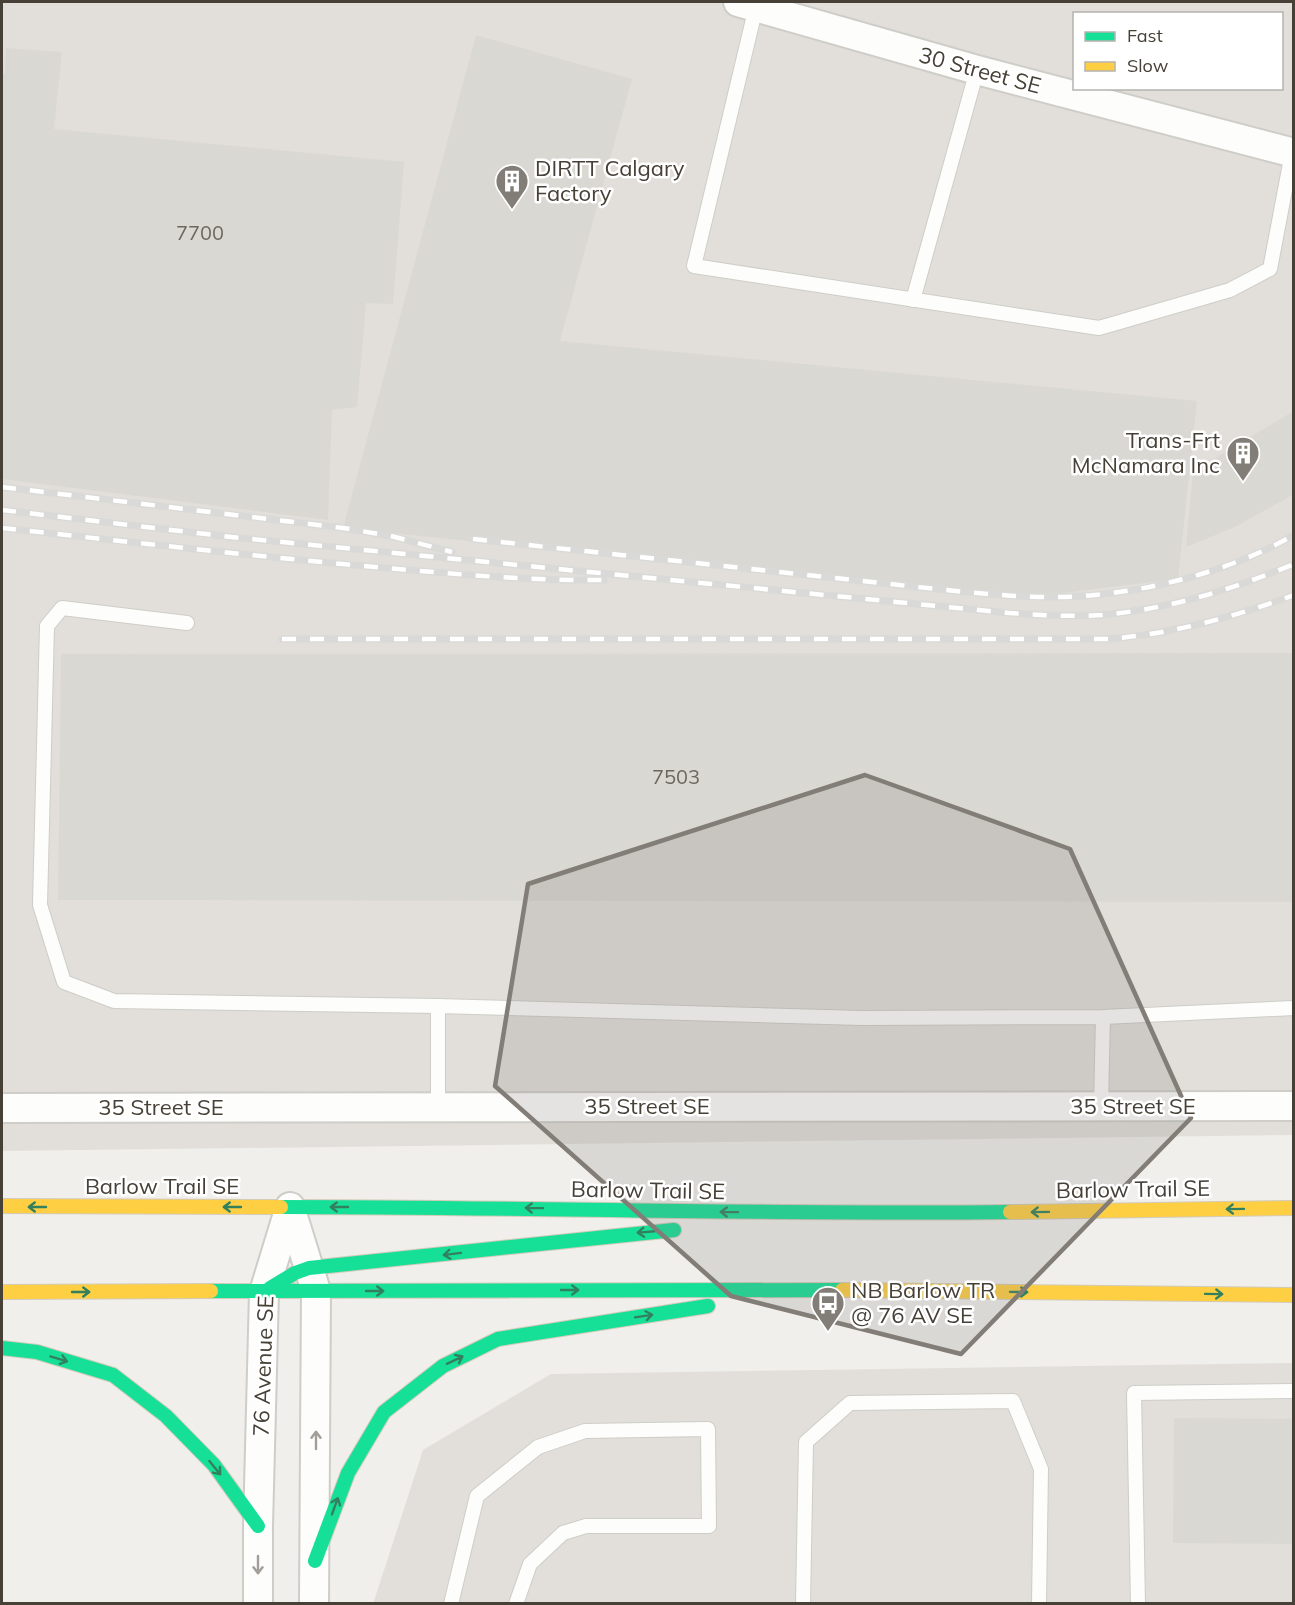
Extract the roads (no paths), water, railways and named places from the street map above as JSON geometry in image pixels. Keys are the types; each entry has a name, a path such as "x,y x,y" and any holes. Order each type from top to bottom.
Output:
{"main road":[{"name":"Barlow Trail SE","path":"2,1206 446,1207 850,1214 1293,1208"},
{"path":"722,1225 850,1214"},
{"path":"2,1292 264,1292 430,1257 594,1236 687,1228"},
{"path":"264,1292 295,1273 313,1280 813,1290 1293,1295"},
{"path":"315,1561 348,1473 384,1412 443,1366 498,1339 813,1290"},
{"path":"2,1348 37,1352 113,1375 166,1416 214,1465 258,1526"}],"street":[{"name":"30 Street SE","path":"747,4 977,70 1293,153"},
{"name":"35 Street SE","path":"2,1108 1293,1106"},
{"path":"291,1208 313,1280 314,1604"},
{"name":"76 Avenue SE","path":"258,1604 264,1292 291,1208"}],"lane":[{"path":"747,4 694,267 1099,328 1230,290 1269,269 1293,153"},
{"path":"913,300 977,70"},
{"path":"187,623 62,608 47,626 40,905 64,982 114,1001 438,1006 862,1018 1103,1017 1293,1008"},
{"path":"438,1006 438,1106"},
{"path":"1101,1106 1103,1017"},
{"path":"1138,1604 1134,1393 1293,1390"},
{"path":"803,1604 806,1442 850,1403 1013,1401 1041,1469 1039,1604"},
{"path":"451,1604 477,1496 538,1447 585,1431 708,1429 709,1526 586,1526 563,1533 530,1564 516,1604"}],"railway":[{"path":"2,487 343,528 391,536 452,552"},
{"path":"2,510 231,537 1044,615 1102,615 1176,603 1223,590 1294,564"},
{"path":"2,528 424,571 514,578 604,580"},
{"path":"473,539 964,592 1058,597 1121,592 1172,582 1247,558 1294,535"},
{"path":"282,639 1108,639 1156,633 1202,623 1294,595"}],"place":[{"name":"DIRTT Calgary Factory","path":"512,210"},
{"name":"Trans-Frt McNamara Inc","path":"1243,482"},
{"name":"NB Barlow TR @ 76 AV SE","path":"828,1332"}]}
